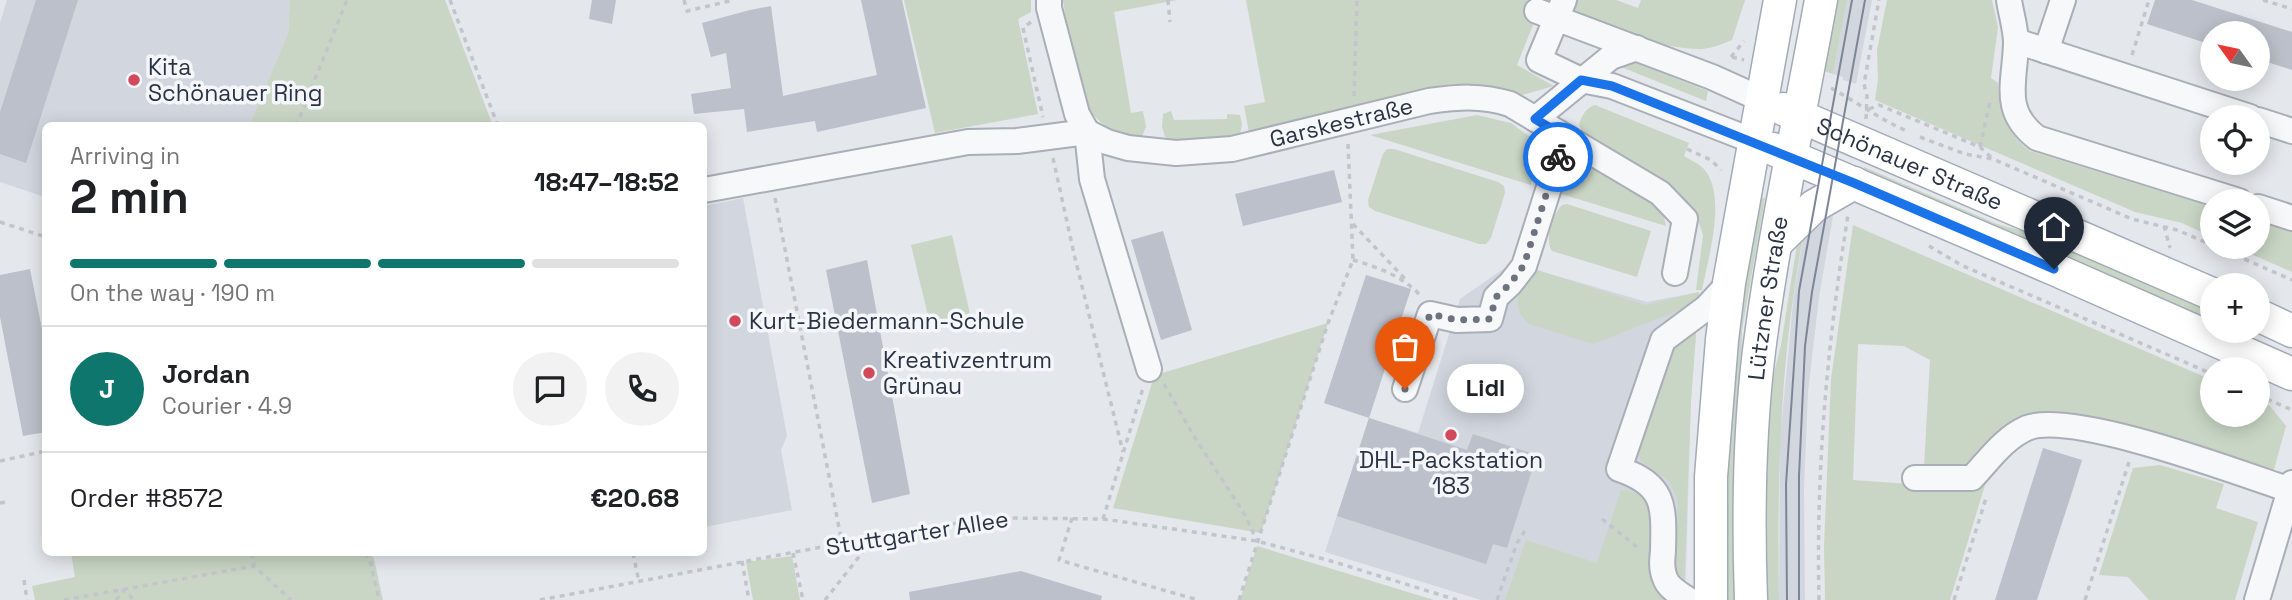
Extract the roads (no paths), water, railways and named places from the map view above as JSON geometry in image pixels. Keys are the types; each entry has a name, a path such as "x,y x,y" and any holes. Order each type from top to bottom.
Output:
{"main road":[{"name":"Lützner Straße","path":"1711,600 1714,410 1729,283 1780,0"},
{"name":"Lützner Straße","path":"1751,600 1750,476 1759,349 1821,0"},
{"name":"Schönauer Straße","path":"1763,100 2200,290"},
{"name":"Schönauer Straße","path":"1756,142 1792,158 1852,194 2292,374"},
{"path":"1777,242 1814,206 1852,194"},
{"path":"2270,321 2292,331"}],"street":[{"path":"2009,0 2016,41 2011,85 2015,111 2023,127 2037,138 2201,189"},
{"path":"2046,51 2063,0"},
{"path":"1049,4 1077,114 1087,132 1092,179 1149,369"},
{"path":"1756,142 1612,86 1581,80 1539,60 1553,10 1763,100"},
{"path":"2016,41 2212,105"},
{"path":"1637,48 1611,57 1535,119 1660,193 1685,219 1675,273"},
{"name":"Garskestraße","path":"1087,132 1128,148 1176,153 1232,149 1347,129 1457,97 1487,97 1510,104 1535,119"},
{"path":"2270,124 2292,131"},
{"path":"707,189 968,142 1017,141 1087,132"},
{"path":"1405,389 1430,314 1457,320 1490,319 1496,297 1524,265 1558,159 1559,133"},
{"path":"2270,211 2292,218"},
{"path":"1689,600 1669,586 1662,567 1664,511 1655,489 1638,475 1619,469 1663,340 1706,307 1729,283"},
{"path":"1915,478 1972,478 2008,439 2029,427 2053,424 2135,440 2291,486 2257,600"}],"tram line":[{"path":"1787,600 1786,484 1799,291 1852,0"},
{"path":"1799,600 1799,476 1805,346 1812,292 1865,0"}],"place":[{"name":"Kita Schönauer Ring","path":"134,80"},
{"name":"Kurt-Biedermann-Schule","path":"735,321"},
{"name":"Kreativzentrum Grünau","path":"869,373"},
{"name":"Lidl","path":"1405,389"},
{"name":"DHL-Packstation 183","path":"1451,435"}]}
